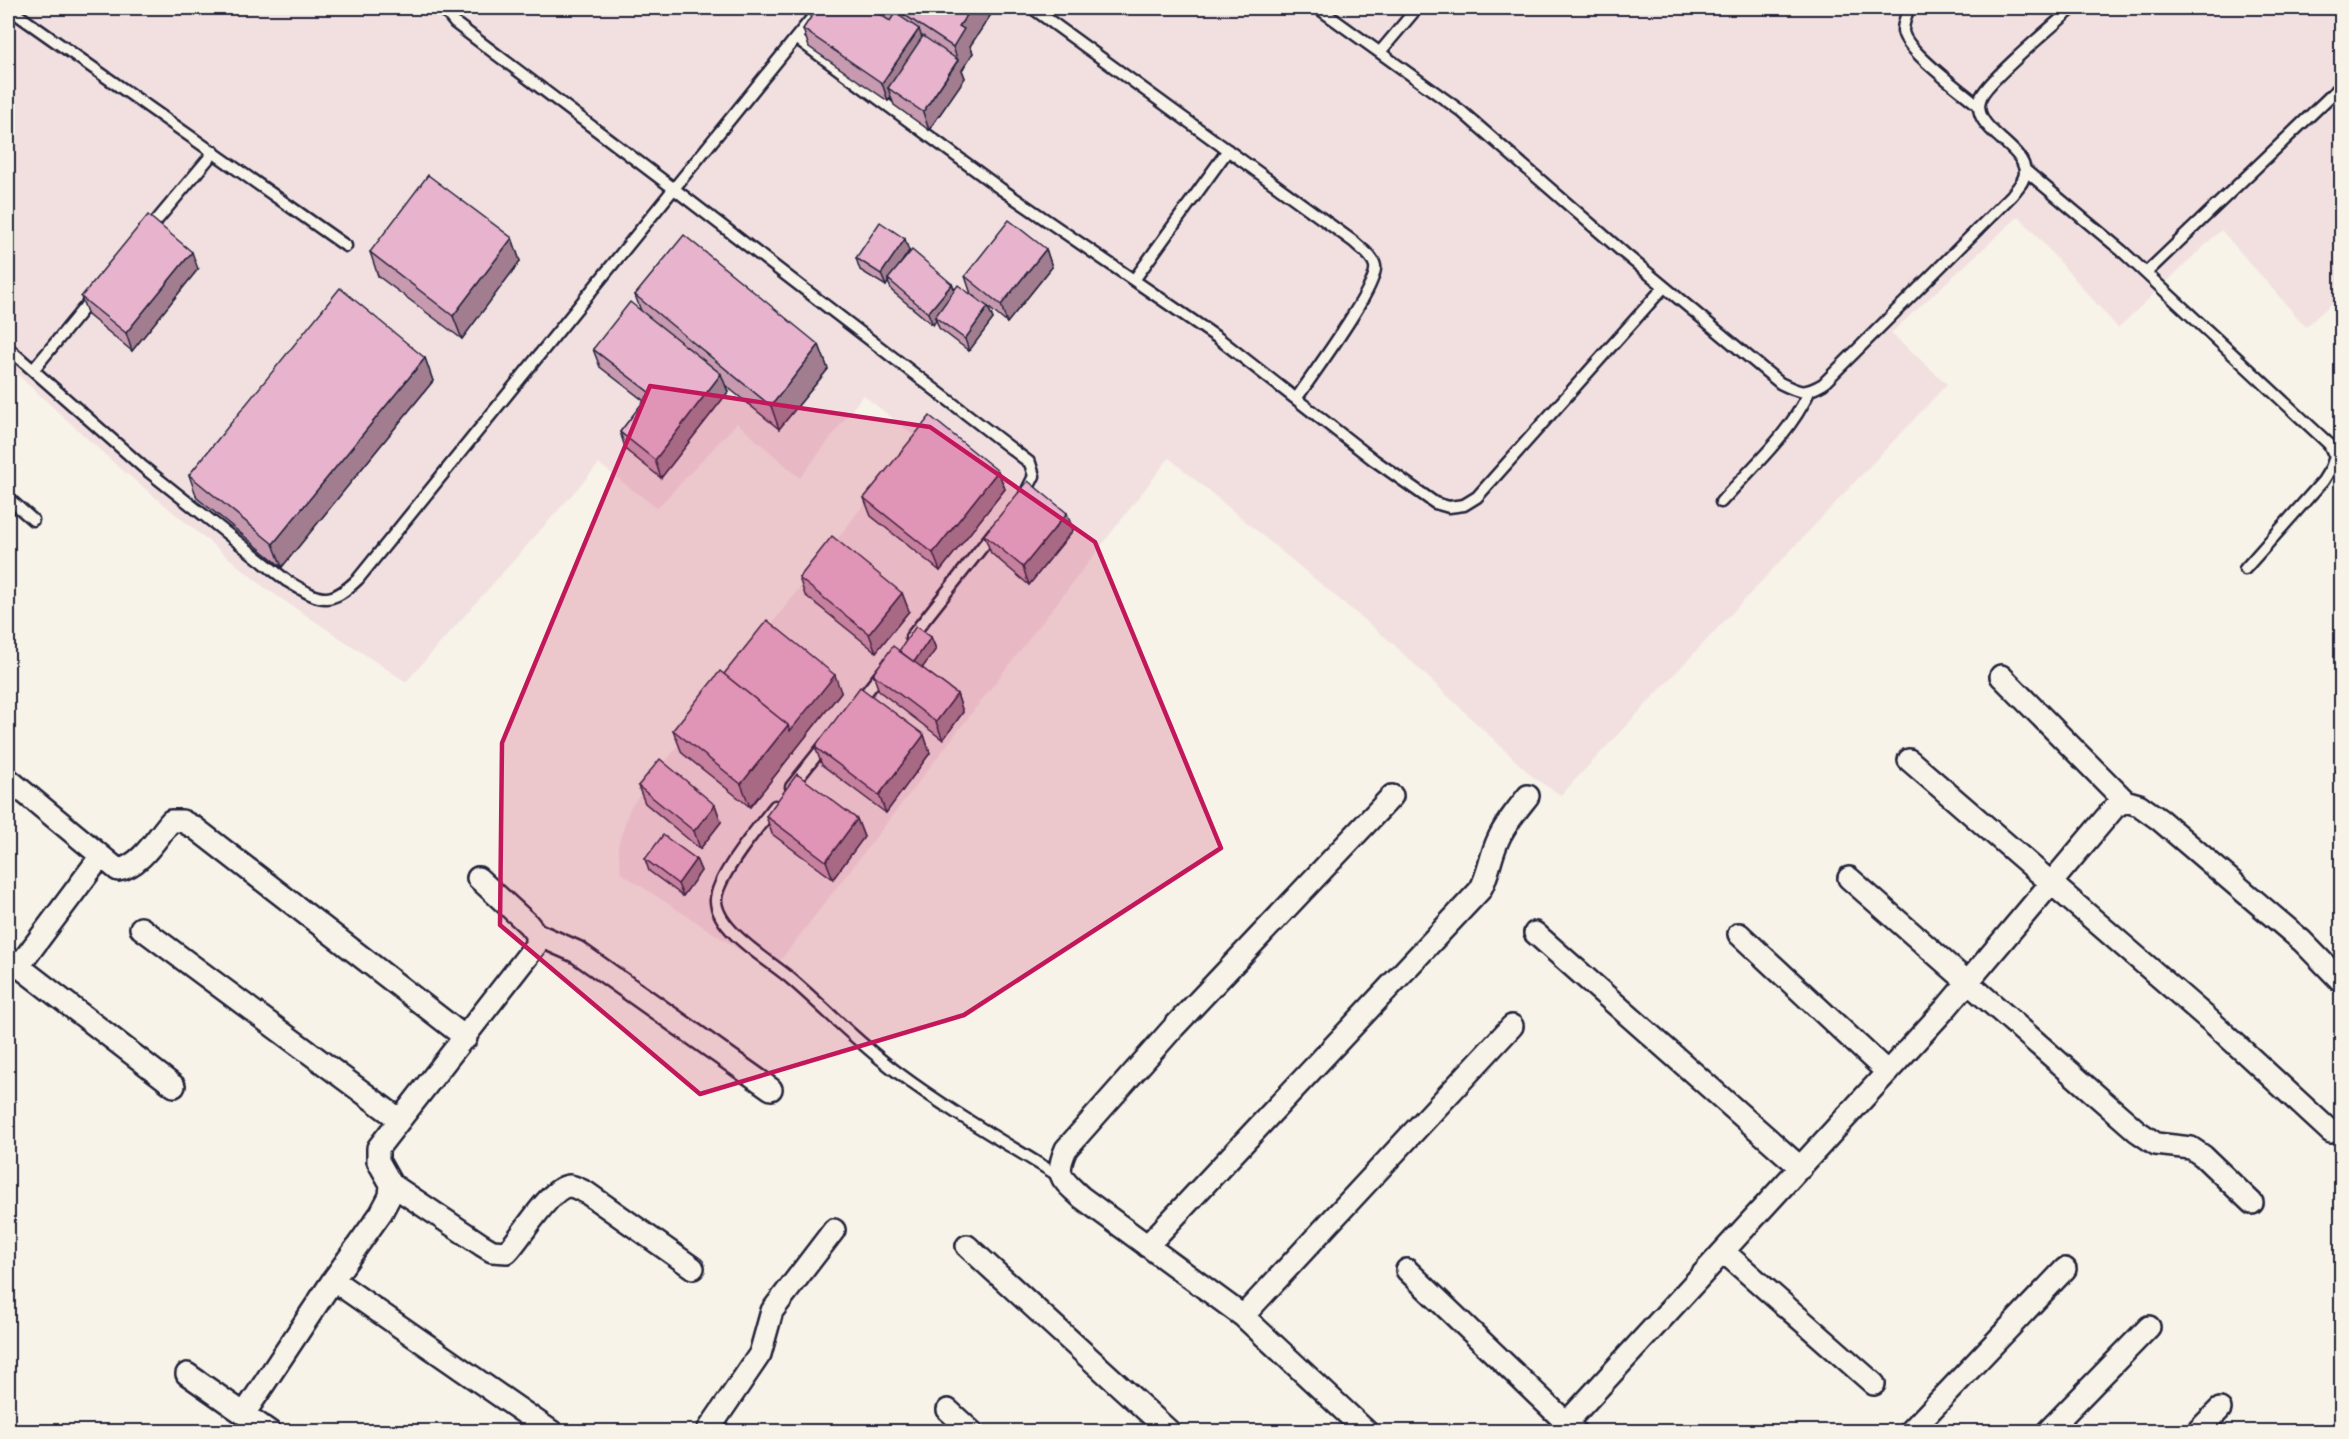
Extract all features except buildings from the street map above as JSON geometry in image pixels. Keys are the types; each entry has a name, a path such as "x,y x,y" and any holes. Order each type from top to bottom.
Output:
{"street":[{"path":"2001,676 2126,801 2139,805 2160,820 2302,941 2342,982"},
{"path":"1909,760 2214,1024 2331,1132"},
{"path":"8,779 118,870 128,868 136,862 171,821 182,821 195,828 466,1038"},
{"path":"1367,1431 1243,1316 1081,1197 1062,1178 1059,1166 1066,1149 1173,1028 1392,796"},
{"path":"1147,1246 1480,890 1488,877 1498,840 1528,796"},
{"path":"1407,1270 1567,1428 1968,982 2115,807 2126,801"},
{"path":"101,856 13,962 174,1086"},
{"path":"478,878 536,934 577,952 771,1089"},
{"path":"1849,878 2137,1131 2156,1144 2191,1148 2203,1156 2252,1203"},
{"path":"141,928 400,1119"},
{"path":"1535,933 1801,1168"},
{"path":"536,934 536,945 530,955 378,1148 378,1161 391,1184 492,1251 507,1252 559,1189 570,1186 587,1193 693,1268"},
{"path":"1739,934 1887,1072"},
{"path":"1243,1316 1512,1026"},
{"path":"244,1414 333,1280 381,1213 390,1196 391,1184"},
{"path":"707,1431 760,1354 772,1311 834,1230"},
{"path":"967,1246 1170,1431"},
{"path":"1724,1252 1874,1384"},
{"path":"1910,1431 2065,1269"},
{"path":"333,1280 552,1431"},
{"path":"2047,1431 2149,1328"},
{"path":"187,1374 270,1431"},
{"path":"2197,1431 2220,1408"},
{"path":"948,1410 972,1431"}],"lane":[{"path":"8,8 346,246"},
{"path":"446,8 446,12 455,22 1030,463 1034,476 1029,489 1014,507"},
{"path":"8,348 143,467 287,581 312,595 329,599 343,594 358,579 820,8"},
{"path":"1318,8 1461,111 1664,287 1780,383 1798,392 1809,392 1823,384 2012,195 2023,180 2025,170"},
{"path":"1380,52 1417,8"},
{"path":"1908,8 1903,31 1908,42 1924,60 1978,105"},
{"path":"2073,8 1994,80 1982,94 1978,105 1981,119 2019,157 2025,170 2146,273 2328,444 2335,457 2323,481 2245,569"},
{"path":"1035,10 1354,242 1371,257 1376,268 1372,283 1296,399"},
{"path":"796,38 1001,189 1218,338 1374,460 1435,503 1449,507 1464,505 1477,497 1664,287"},
{"path":"2146,273 2342,85"},
{"path":"1134,280 1228,150"},
{"path":"138,243 214,152"},
{"path":"33,370 101,288"},
{"path":"1721,501 1790,425 1802,409 1809,392"},
{"path":"8,498 33,520"},
{"path":"905,645 1000,525"},
{"path":"852,710 890,663"},
{"path":"830,738 748,841 720,884 716,901 722,919 734,933 791,979 895,1071 955,1113 1062,1178"}],"highlighted area":[{"path":"650,386 930,427 1095,542 1221,848 964,1015 700,1094 500,925 502,743"}],"shaded area":[{"path":"8,8 2341,8 2341,295 2306,327 2221,230 2118,328 2019,216 1891,333 1947,384 1561,795 1534,778 1391,642 1169,458 772,971 621,873 618,846 630,808 916,437 863,395 800,478 737,423 657,508 599,464 406,682 265,588 115,464 8,366"}]}
